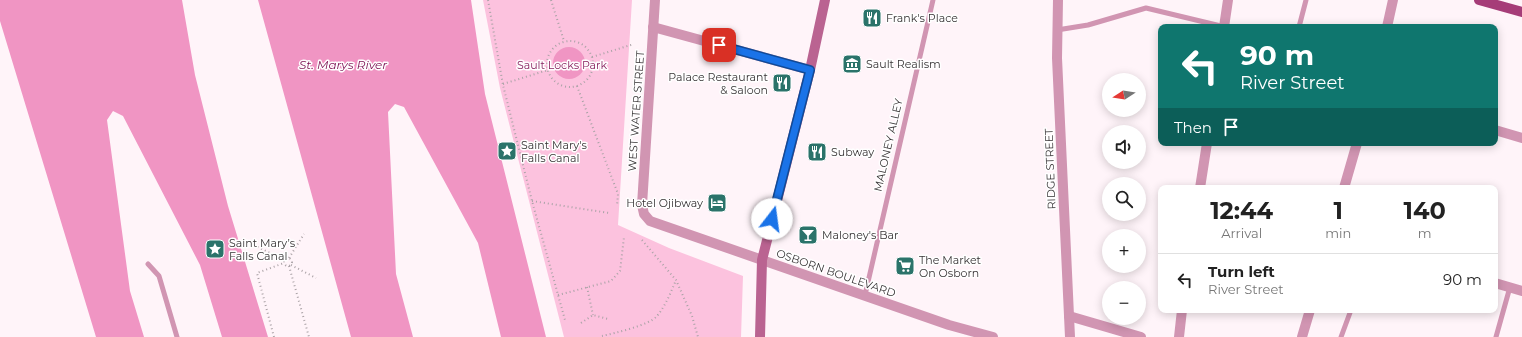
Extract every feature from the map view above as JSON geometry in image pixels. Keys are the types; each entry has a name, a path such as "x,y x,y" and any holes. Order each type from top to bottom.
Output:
{"main road":[{"path":"1479,0 1522,12"}],"street":[{"name":"WEST WATER STREET","path":"650,221 644,214 642,205 655,0"},
{"path":"760,337 762,260 810,70 825,0"},
{"name":"RIDGE STREET","path":"1058,0 1057,30 1070,337"},
{"path":"1225,24 1228,0"},
{"path":"1388,24 1393,0"},
{"path":"653,27 810,70"},
{"path":"1498,131 1522,138"},
{"path":"1200,185 1207,146"},
{"path":"1345,185 1356,146"},
{"name":"OSBORN BOULEVARD","path":"650,221 949,325 993,337"},
{"path":"1498,284 1522,290"},
{"path":"1179,337 1182,313"},
{"path":"1302,337 1309,313"},
{"path":"1069,316 1141,337"}],"lane":[{"name":"MALONEY ALLEY","path":"865,295 933,0"},
{"path":"1300,24 1306,0"},
{"path":"1057,30 1088,25 1146,8 1213,24"},
{"path":"148,264 159,276 177,337"},
{"path":"1496,337 1510,288"},
{"path":"1342,337 1350,313"}],"path":[{"path":"488,0 503,85 532,201 565,320"},
{"path":"551,0 564,41"},
{"path":"564,41 574,41 581,44 587,48 592,57 592,70 589,77 577,86 562,85 555,82 548,70 547,61 549,54 553,48 564,41"},
{"path":"592,57 634,44"},
{"path":"503,85 548,70"},
{"path":"577,86 618,194 617,206"},
{"path":"532,201 609,213"},
{"path":"274,337 257,273 284,262 289,258 304,234"},
{"path":"558,295 611,281 620,271 624,237"},
{"path":"642,240 676,280 692,316 698,337"},
{"path":"254,245 290,266 316,278"},
{"path":"289,258 292,261 290,266 308,337"},
{"path":"602,336 634,327 656,318 667,302 676,280"},
{"path":"587,287 594,316"},
{"path":"580,323 594,316 608,319"}],"green space":[{"name":"Sault Locks Park","path":"483,0 632,0 618,225 669,248 743,276 741,337 564,337 500,88"}],"water":[{"path":"0,0 182,0 195,75 228,206 268,337 222,337 200,265 123,116 113,111 107,120 130,291 144,337 96,337 0,21"},
{"name":"St. Marys River","path":"258,0 471,0 485,94 546,337 501,337 478,243 404,107 395,104 388,112 396,274 413,337 351,337"},
{"path":"569,47 578,50 582,54 585,63 582,72 578,76 569,79 560,76 556,72 553,63 556,54 560,50"}],"place":[{"name":"Frank's Place","path":"872,18"},
{"name":"Sault Realism","path":"852,64"},
{"name":"Palace Restaurant & Saloon","path":"782,83"},
{"name":"Saint Mary's Falls Canal","path":"507,151"},
{"name":"Subway","path":"817,152"},
{"name":"Hotel Ojibway","path":"717,203"},
{"name":"Maloney's Bar","path":"808,235"},
{"name":"Saint Mary’s Falls Canal","path":"215,249"},
{"name":"The Market On Osborn","path":"905,266"}],"route":[{"path":"719,45 810,70 772,219"}]}
